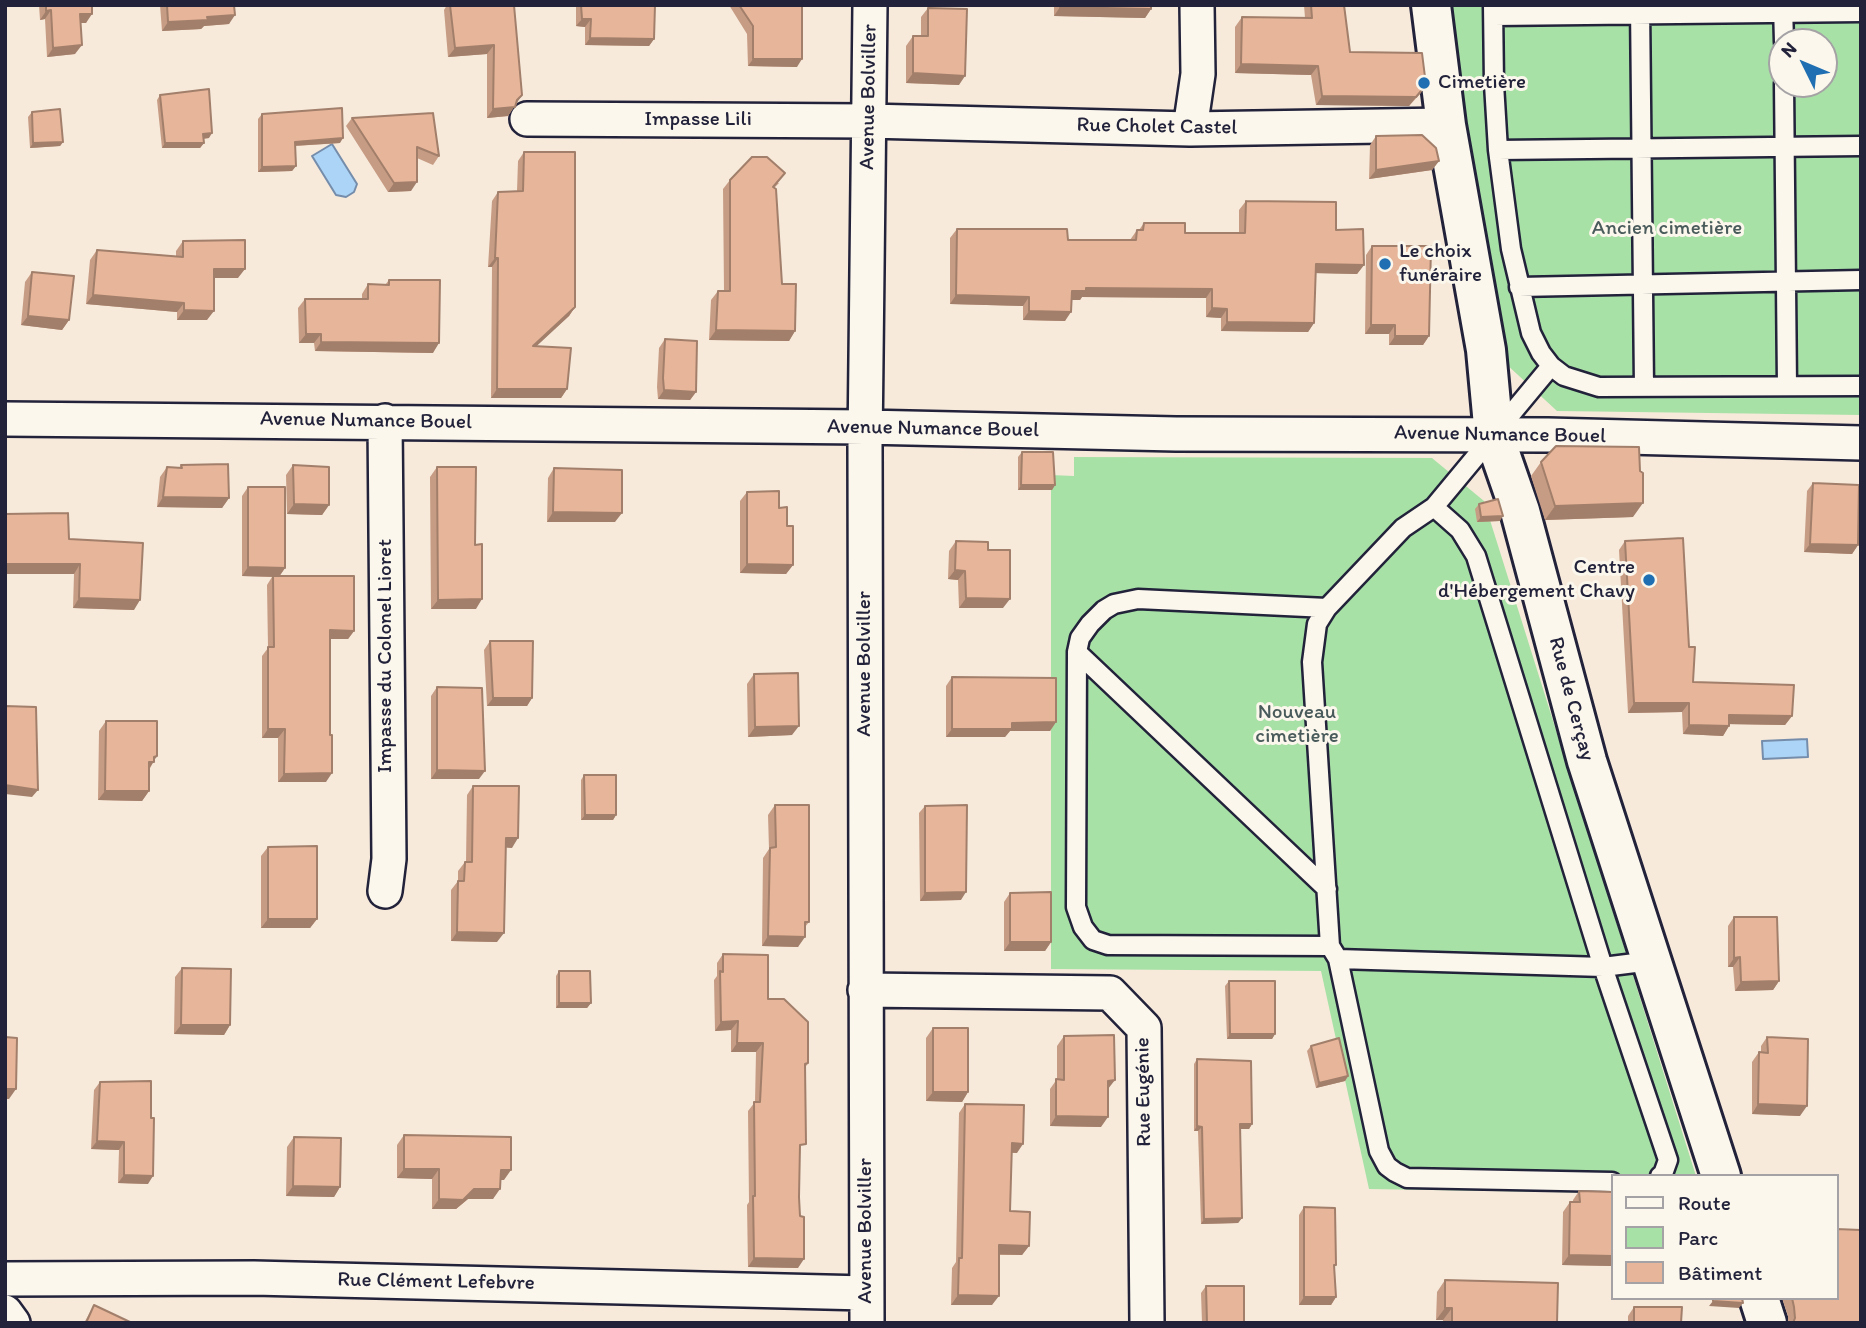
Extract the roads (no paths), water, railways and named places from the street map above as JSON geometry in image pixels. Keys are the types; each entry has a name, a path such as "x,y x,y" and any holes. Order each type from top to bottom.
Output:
{"street":[{"name":"Avenue Bolviller","path":"867,1308 866,427 870,5"},
{"path":"1190,129 1198,74 1197,5"},
{"name":"Rue de Cerçay","path":"1431,5 1446,125 1486,350 1494,436 1520,511 1587,761 1720,1174"},
{"name":"Impasse Lili","path":"527,119 868,121"},
{"name":"Rue Cholet Castel","path":"868,121 1190,129 1446,125"},
{"name":"Avenue Numance Bouel","path":"5,419 866,427 1176,434 1548,435 1861,443"},
{"name":"Impasse du Colonel Lioret","path":"385,421 388,859 385,891"},
{"name":"Rue Eugénie","path":"865,990 1110,993 1144,1028 1147,1323"},
{"name":"Rue Clément Lefebvre","path":"5,1279 268,1279 867,1308"},
{"path":"1760,1300 1767,1323"},
{"path":"5,1312 13,1323"}],"lane":[{"path":"1784,9 1784,28"},
{"path":"1861,12 1784,9 1494,10 1494,84 1498,150 1507,221 1531,333 1551,366 1564,376 1600,387 1861,386"},
{"path":"1640,10 1644,387"},
{"path":"1784,98 1787,386"},
{"path":"1498,150 1861,146"},
{"path":"1519,287 1861,280"},
{"path":"1551,366 1434,507 1404,527 1327,608 1317,624 1312,662 1326,889 1334,953 1379,1150 1387,1166 1407,1178 1610,1182"},
{"path":"1434,507 1460,530 1476,556 1603,967 1668,1160 1661,1174"},
{"path":"1327,608 1138,599 1114,604 1104,610 1080,638 1077,652 1076,907 1083,927 1093,940 1108,945 1603,967 1634,963"},
{"path":"1077,652 1326,889"}],"water":[{"path":"332,144 357,184 354,192 346,197 336,195 312,156"},
{"path":"1807,739 1808,757 1763,759 1762,741"}],"place":[{"name":"Cimetière","path":"1424,83"},
{"name":"Le choix funéraire","path":"1385,264"},
{"name":"Centre d'Hébergement Chavy","path":"1649,580"}],"park label":[{"name":"Ancien cimetière","path":"1667,229"},
{"name":"Nouveau cimetière","path":"1297,725"}]}
